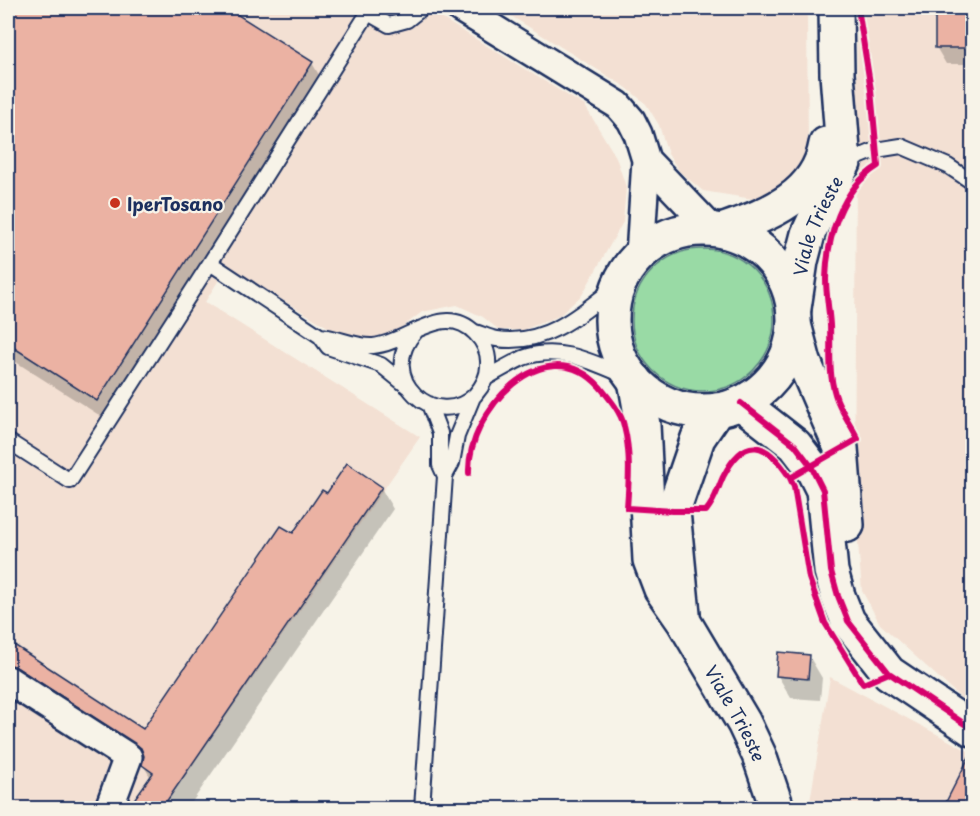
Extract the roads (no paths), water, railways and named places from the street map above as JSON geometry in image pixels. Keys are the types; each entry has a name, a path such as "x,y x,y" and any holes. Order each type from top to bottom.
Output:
{"main road":[{"name":"Viale Trieste","path":"836,8 837,74 844,163 808,234 801,261 791,344 784,362 772,379 758,392 729,406 699,411 664,402 635,380 620,357 613,328 615,299 630,269 656,242 671,235 687,231 717,230 766,215 799,193 814,174 825,150 837,74"},
{"name":"Viale Trieste","path":"717,230 743,238 762,250 778,267 788,287 794,317"},
{"path":"794,317 804,362 841,448 849,551 856,590 885,668"},
{"name":"Viale Trieste","path":"635,380 643,425 650,560 661,589 684,622 744,723 759,755 777,808"},
{"name":"Viale Trieste","path":"684,622 673,512 698,438 729,406"},
{"path":"729,406 795,445 810,466 823,490 831,571 848,621 889,674 972,729"}],"street":[{"path":"460,8 618,105 638,134 646,160 630,269"},
{"path":"646,160 717,230"},
{"path":"8,680 128,757 109,808"}],"lane":[{"path":"8,441 70,481 368,13 389,25 407,20 422,8"},
{"path":"844,163 876,150 901,146 948,166 972,182"},
{"path":"210,263 320,336 328,347 381,365 420,400 429,404 452,407 473,397 481,388 486,378 488,358 486,348 474,332"},
{"path":"320,336 333,337 352,344 376,346 416,331 425,325 446,321 456,322 474,332 497,339 545,334 578,316 630,269"},
{"path":"407,386 403,377 402,357 405,347 416,331"},
{"path":"486,378 524,358 552,353 587,360 635,380"},
{"path":"422,808 445,476 452,463 457,436 473,397"},
{"path":"429,404 440,433 440,465 445,476"}],"place":[{"name":"IperTosano","path":"115,203"}]}
